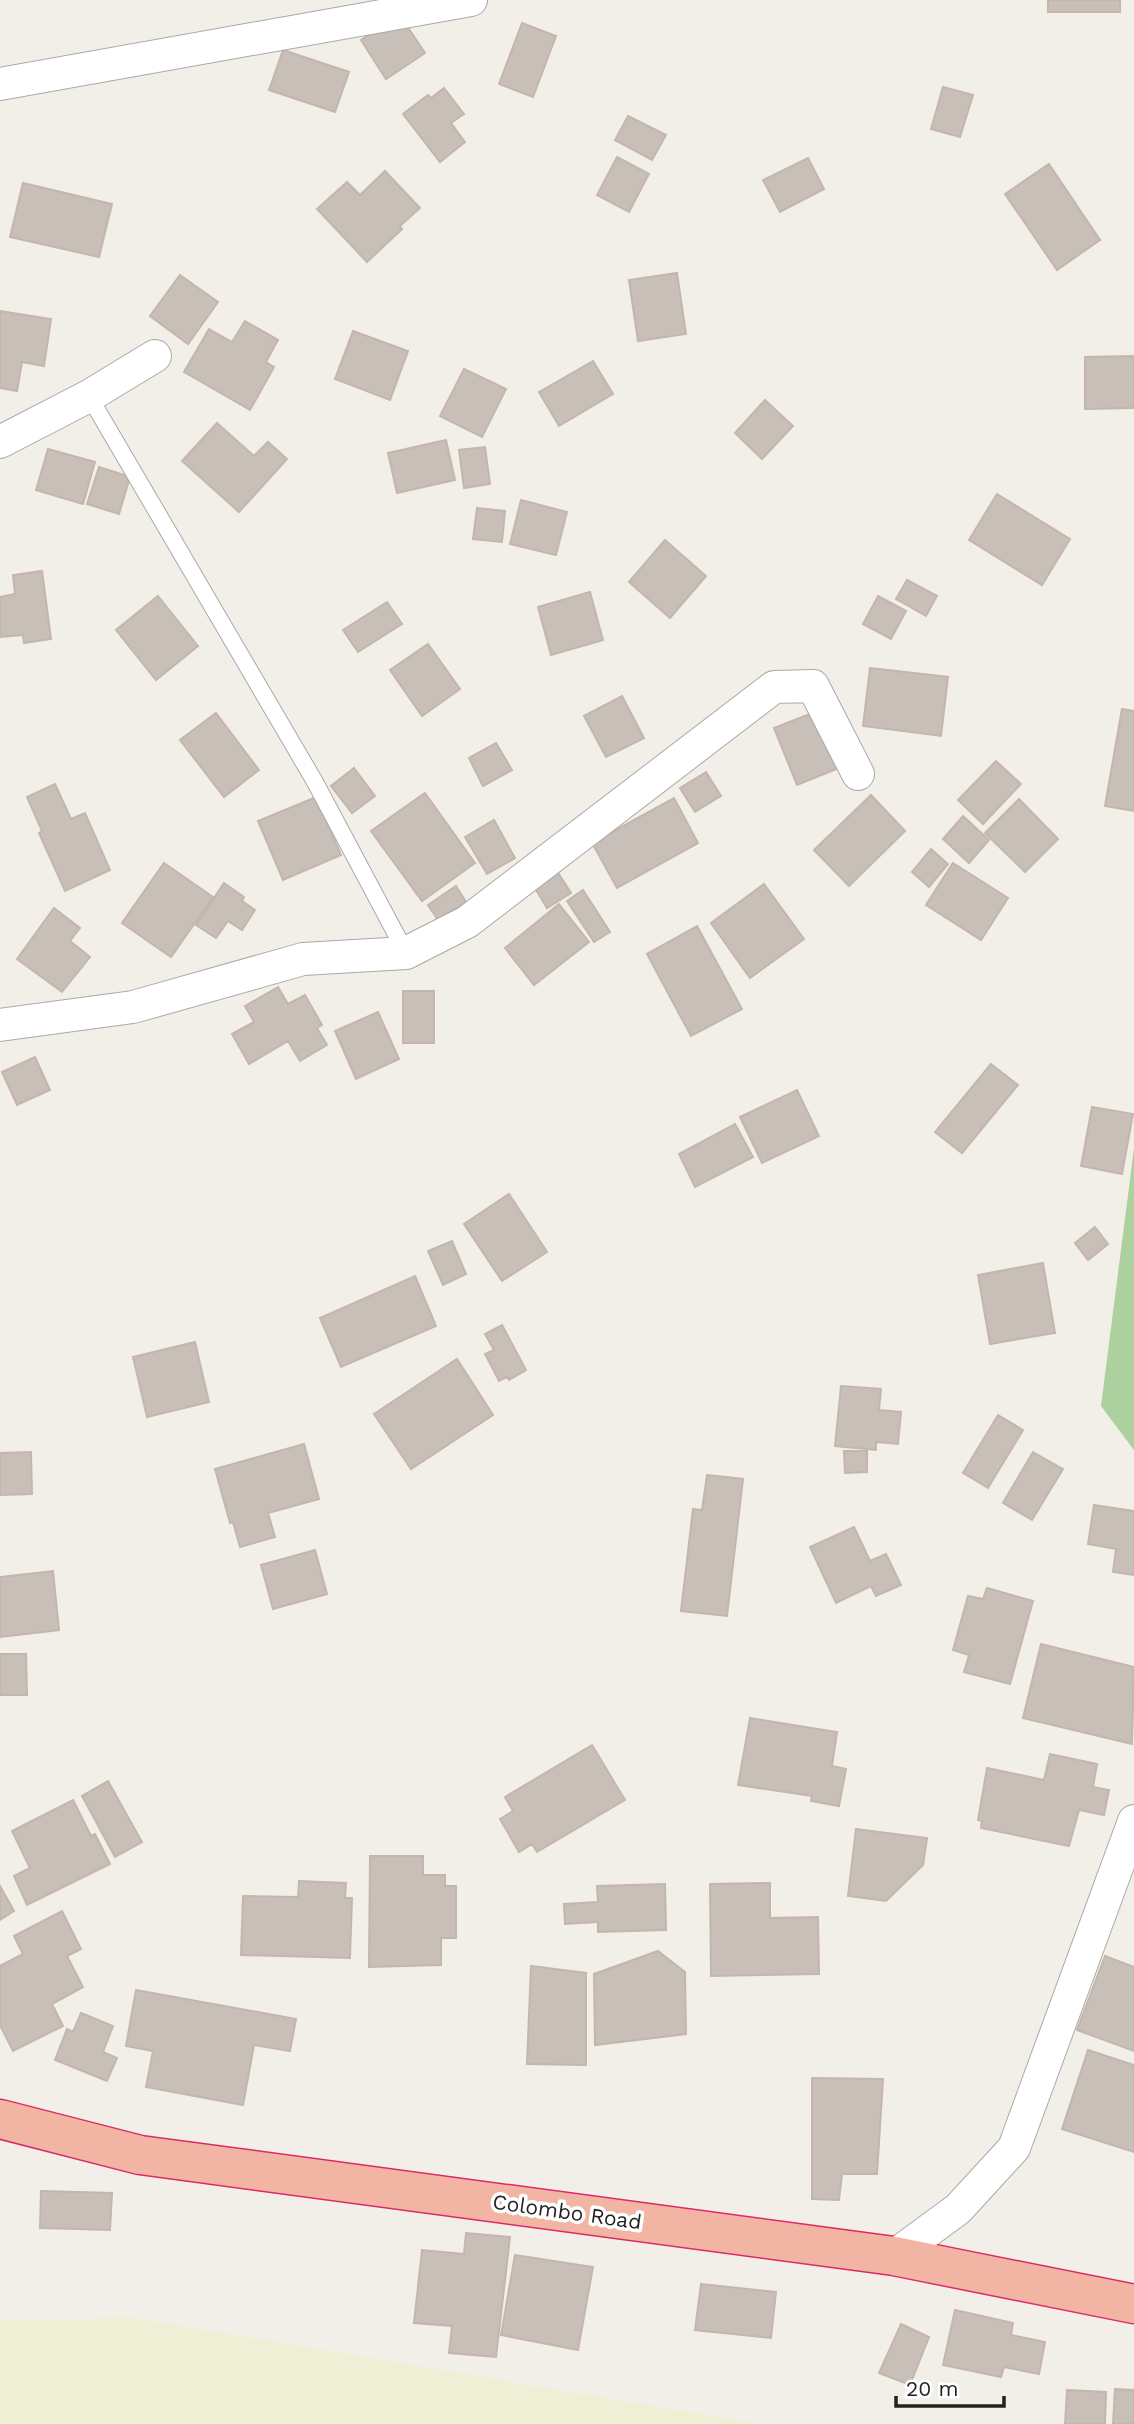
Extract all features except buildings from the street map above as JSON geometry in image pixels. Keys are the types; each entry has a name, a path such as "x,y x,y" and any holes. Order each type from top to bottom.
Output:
{"highway":[{"name":"Colombo Road","path":"0,2119 140,2155 894,2256 1134,2304"}],"street":[{"path":"0,84 471,0"},
{"path":"0,442 89,396 155,356"},
{"path":"0,1026 133,1007 303,959 406,953 467,922 774,687 813,686 858,774"},
{"path":"894,2256 958,2209 1014,2148 1134,1821"}],"lane":[{"path":"89,396 315,782 406,953"}],"green space":[{"path":"1134,1148 1134,1450 1101,1406"},
{"path":"135,2318 760,2424 0,2424 0,2320"}]}
